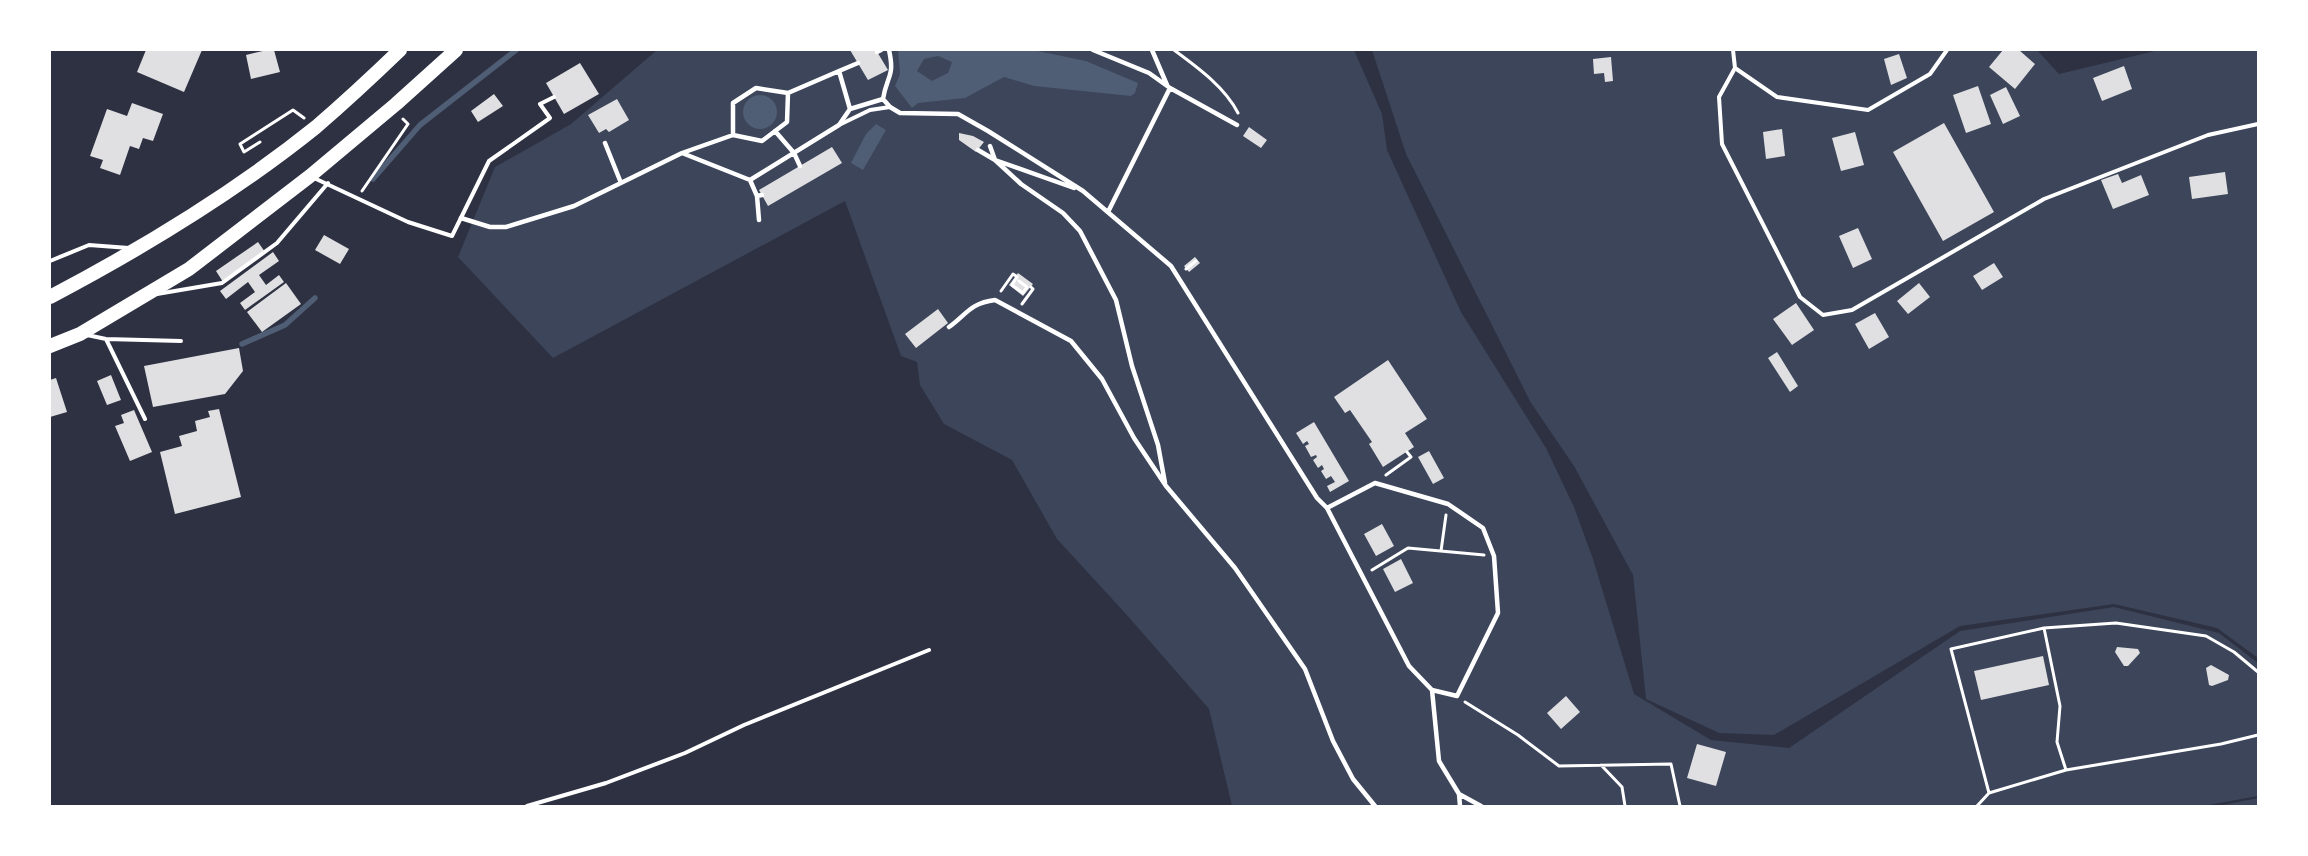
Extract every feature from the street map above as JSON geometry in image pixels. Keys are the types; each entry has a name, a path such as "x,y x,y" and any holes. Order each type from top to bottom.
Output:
{"highway":[{"path":"50,297 176,226 277,157 326,118 400,50"},
{"path":"50,346 80,334 189,268 310,176 396,104 456,50"}],"street":[{"path":"883,99 892,74 889,50"},
{"path":"1093,50 1149,73 1168,87 1238,125"},
{"path":"1108,212 1168,87 1152,50"},
{"path":"733,136 733,103 756,88 788,93 858,63"},
{"path":"839,71 850,108"},
{"path":"462,218 490,227 506,226 574,206 682,153 733,136 762,141 787,122 788,93"},
{"path":"750,180 839,125 850,108 883,99"},
{"path":"883,99 890,107 900,113 958,114 1083,191 1171,266 1317,498 1328,508 1409,666 1432,690 1456,696 1498,613 1494,556 1484,528 1448,504 1375,483 1328,508"},
{"path":"775,131 794,153 800,166"},
{"path":"605,143 621,183"},
{"path":"990,146 995,160 1021,184 1063,213 1080,231 1116,300 1132,366 1158,445 1166,486"},
{"path":"978,150 995,160 1083,191"},
{"path":"682,153 750,180 759,196 759,220"},
{"path":"949,327 962,313 986,301 995,300 1071,341 1102,379 1134,438 1166,486 1235,568 1305,669 1333,741 1353,779 1376,806"},
{"path":"1432,690 1439,761 1459,794 1460,806"},
{"path":"1459,794 1481,806"}],"lane":[{"path":"1733,50 1734,68 1719,97 1722,144 1800,297 1823,315 1852,310 2044,199 2208,135 2258,124"},
{"path":"1734,68 1777,97 1868,110 1930,74 1947,50"},
{"path":"310,176 408,222 452,236 489,161 550,118 540,104 554,97"},
{"path":"839,125 870,110 890,107"},
{"path":"139,297 222,283 277,243 328,183"},
{"path":"50,261 89,245 136,249"},
{"path":"80,334 106,339 181,341"},
{"path":"106,339 145,419"},
{"path":"527,806 606,783 676,756 744,725 929,650"}],"path":[{"path":"1174,50 1194,64 1233,102 1242,119 1238,125"},
{"path":"260,142 244,152 240,144 293,110 304,118"},
{"path":"358,197 408,124 404,119 397,124"},
{"path":"1186,269 1196,261"},
{"path":"995,300 1013,274 1028,287 1023,293 1012,285 1017,278"},
{"path":"1017,311 1033,289 1031,287"},
{"path":"1375,483 1411,458 1407,452"},
{"path":"1441,551 1448,504"},
{"path":"1362,576 1408,548 1494,556"},
{"path":"1989,793 1951,649 2044,628 2116,623 2206,636 2234,652 2258,672"},
{"path":"2044,628 2060,706 2058,742 2066,770"},
{"path":"1456,696 1518,735 1559,766 1671,764 1680,806"},
{"path":"1977,806 1989,793 2066,770 2220,744 2258,735"},
{"path":"1600,765 1622,787 1625,806"}],"shaded area":[{"path":"657,50 1354,50 1382,114 1387,150 1461,312 1546,448 1574,507 1593,559 1634,694 1711,740 1789,748 1960,631 2114,607 2219,633 2258,663 2258,796 2203,806 1232,806 1209,709 1057,539 1012,460 944,424 920,385 917,362 901,356 845,201 553,358 458,257 495,167 571,124"},
{"path":"898,50 1033,50 1086,61 1138,83 1135,93 1131,96 1034,86 1004,77 965,98 918,103 912,108 895,86 900,74","holes":["938,56 952,62 948,73 932,81 917,71 924,59"]},
{"path":"1372,50 2037,50 2059,74 2159,50 2258,50 2258,658 2217,628 2114,604 1960,626 1774,735 1719,733 1646,699 1633,575 1574,466 1531,403 1406,154"},
{"path":"760,95 772,100 777,112 772,124 760,129 748,124 743,112 748,100"},
{"path":"876,124 886,130 863,170 851,163 866,134"},
{"path":"2258,798 2258,806 2218,806"}],"building":[{"path":"146,50 202,50 184,92 137,72"},
{"path":"274,50 280,72 251,79 246,55"},
{"path":"850,50 876,50 888,70 868,80"},
{"path":"2003,50 2019,50 2035,64 2015,89 1989,67"},
{"path":"1899,54 1907,78 1891,85 1884,59"},
{"path":"1611,57 1613,81 1605,82 1604,73 1594,74 1593,59"},
{"path":"580,63 599,94 564,114 546,83"},
{"path":"2124,66 2132,89 2102,101 2093,78"},
{"path":"1978,86 1991,124 1966,133 1953,95"},
{"path":"2006,87 2020,116 2003,124 1990,95"},
{"path":"494,94 503,106 478,122 471,111"},
{"path":"617,99 629,120 609,132 606,129 599,133 588,115"},
{"path":"132,103 163,114 153,141 143,138 139,149 130,146 120,175 100,168 103,160 90,156 107,109 127,116"},
{"path":"1944,123 1994,212 1943,241 1893,152"},
{"path":"1249,127 1267,140 1261,148 1243,136"},
{"path":"1782,129 1785,156 1766,159 1763,132"},
{"path":"1855,132 1864,165 1841,171 1832,138"},
{"path":"959,133 973,136 984,142 976,152 959,140"},
{"path":"832,147 842,163 768,206 759,190"},
{"path":"2225,172 2228,194 2192,199 2189,177"},
{"path":"2118,174 2122,183 2141,175 2149,195 2113,209 2101,180"},
{"path":"1858,228 1872,259 1853,268 1839,236"},
{"path":"324,235 349,249 340,264 315,250"},
{"path":"258,242 265,252 223,282 216,271"},
{"path":"273,252 279,261 259,275 266,285 279,275 284,282 245,310 240,303 255,292 248,282 226,299 220,291"},
{"path":"1195,257 1200,263 1189,272 1184,266"},
{"path":"1994,263 2003,277 1982,290 1973,276"},
{"path":"1018,273 1033,284 1023,296 1009,285"},
{"path":"286,283 301,304 262,332 247,312"},
{"path":"1919,283 1930,297 1908,314 1897,301"},
{"path":"1796,303 1814,330 1792,345 1773,319"},
{"path":"938,309 948,323 916,348 905,334"},
{"path":"1875,313 1889,337 1869,349 1855,324"},
{"path":"239,348 243,371 225,394 153,407 144,366"},
{"path":"1777,352 1798,386 1790,392 1768,358"},
{"path":"1388,360 1427,419 1405,433 1414,447 1383,467 1369,444 1372,442 1350,410 1345,413 1334,397"},
{"path":"111,375 121,400 107,405 97,381"},
{"path":"56,378 67,412 50,417 50,380"},
{"path":"219,409 241,497 175,514 160,452 182,446 179,436 197,431 195,421 210,417 208,411"},
{"path":"134,410 152,452 130,461 115,426 124,423 121,415"},
{"path":"1314,422 1349,481 1330,492 1327,486 1335,482 1331,476 1326,479 1321,471 1324,469 1322,465 1318,468 1313,460 1317,457 1316,455 1311,457 1305,446 1309,444 1307,441 1303,444 1296,433"},
{"path":"1429,451 1444,478 1433,484 1418,457"},
{"path":"1382,524 1394,546 1376,556 1364,534"},
{"path":"1401,559 1413,583 1395,592 1383,569"},
{"path":"2117,647 2138,649 2140,653 2128,666 2124,666 2115,652"},
{"path":"2043,656 2049,685 1981,700 1974,671"},
{"path":"2211,665 2229,675 2228,680 2212,686 2209,685 2206,668"},
{"path":"1566,696 1580,712 1561,729 1547,713"},
{"path":"1697,744 1726,752 1716,786 1687,778"}],"waterway":[{"path":"373,179 420,125 516,50"},
{"path":"242,344 285,325 315,298"}]}
